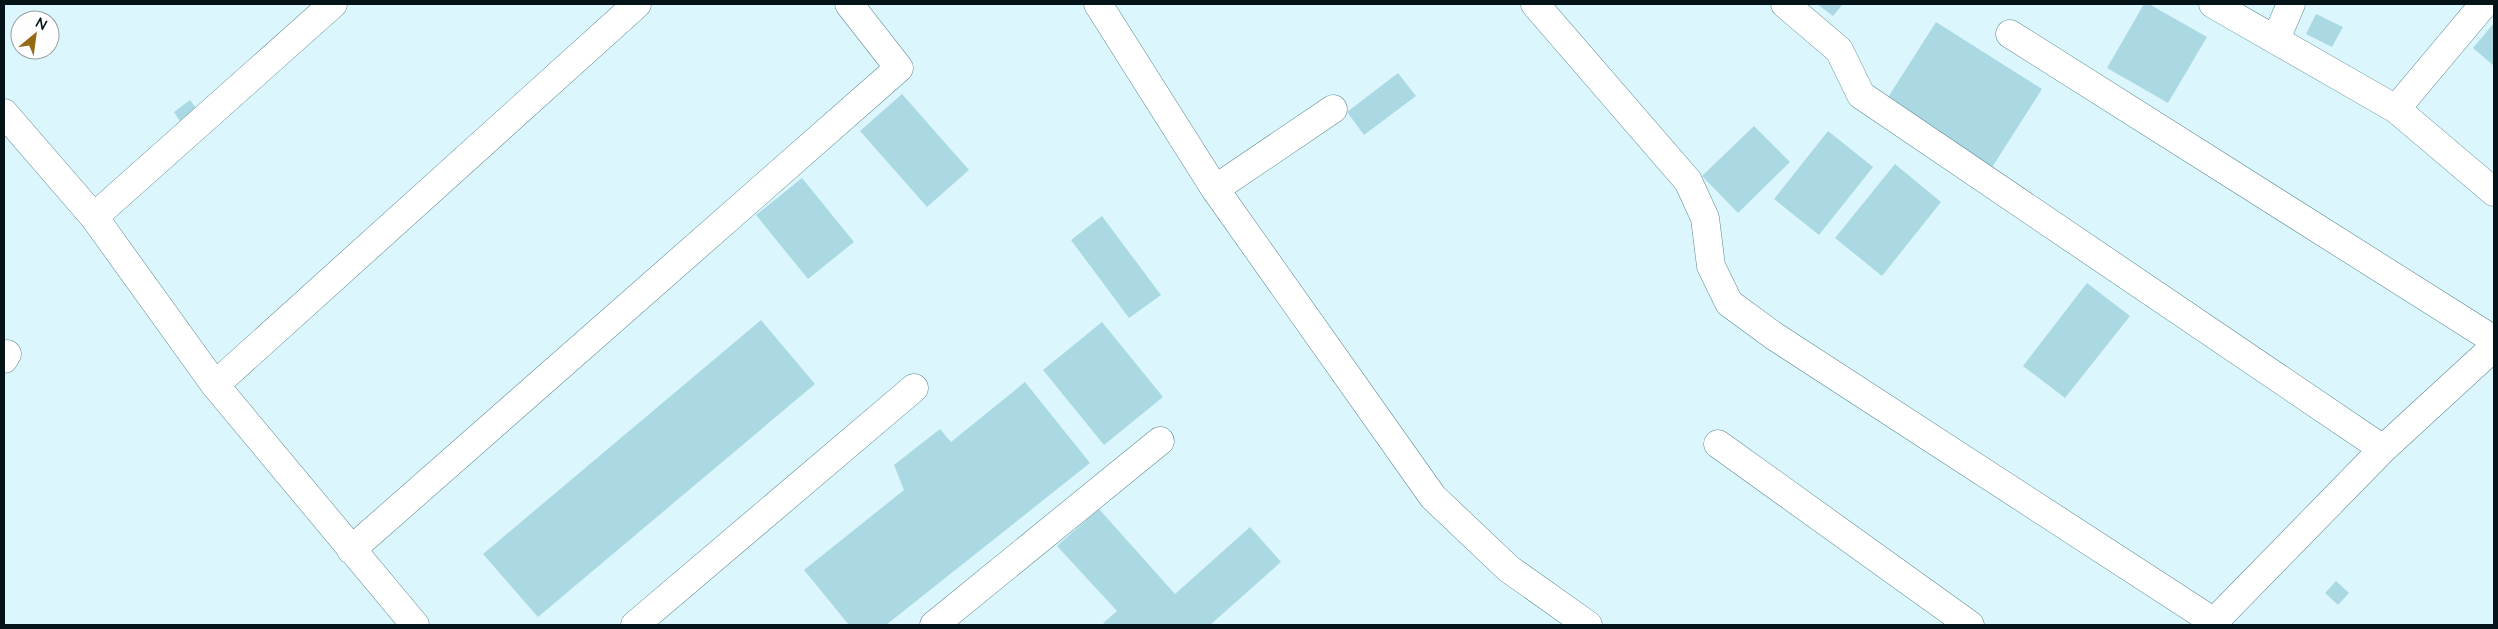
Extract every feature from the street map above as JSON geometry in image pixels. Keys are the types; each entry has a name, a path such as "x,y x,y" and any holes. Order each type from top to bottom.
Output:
{"street":[{"path":"94,217 333,4"},
{"path":"215,385 637,4"},
{"path":"351,550 899,68 849,4"},
{"path":"1098,4 1215,188 1433,497 1509,569 1588,625"},
{"path":"1536,4 1688,181 1705,218 1711,266 1729,303 1774,336 2213,624 2383,449 2494,347"},
{"path":"1784,4 1839,50 1861,96 2383,449"},
{"path":"2213,4 2396,109 2494,192"},
{"path":"2276,39 2291,4"},
{"path":"2396,109 2484,4"},
{"path":"2010,34 2494,340"},
{"path":"1215,188 1333,109"},
{"path":"4,113 94,217 215,385 351,550 416,625"},
{"path":"635,625 914,388"},
{"path":"934,625 1160,441"},
{"path":"1718,444 1970,625"}],"building":[{"path":"1817,4 1843,4 1833,16"},
{"path":"2144,4 2149,4 2207,37 2168,103 2107,68"},
{"path":"2316,14 2343,27 2332,47 2306,34"},
{"path":"1936,22 2042,89 1991,169 1885,102"},
{"path":"2494,23 2494,66 2473,48"},
{"path":"1398,73 1416,96 1364,135 1347,112"},
{"path":"902,94 969,170 927,207 860,131"},
{"path":"190,100 202,116 185,129 174,112"},
{"path":"1754,126 1790,162 1738,213 1702,176"},
{"path":"1828,131 1873,167 1819,235 1774,199"},
{"path":"1895,164 1941,202 1882,276 1835,238"},
{"path":"802,178 854,242 808,279 756,215"},
{"path":"1102,216 1161,295 1129,318 1071,240"},
{"path":"2087,283 2130,316 2065,398 2023,366"},
{"path":"761,320 815,384 538,617 483,554"},
{"path":"1102,322 1163,397 1104,445 1043,370"},
{"path":"1025,382 1090,463 886,625 849,625 804,570 904,490 894,465 940,429 951,442"},
{"path":"1099,509 1175,594 1250,527 1281,562 1210,625 1106,625 1103,623 1117,611 1057,546"},
{"path":"2336,581 2349,593 2338,605 2325,593"}]}
